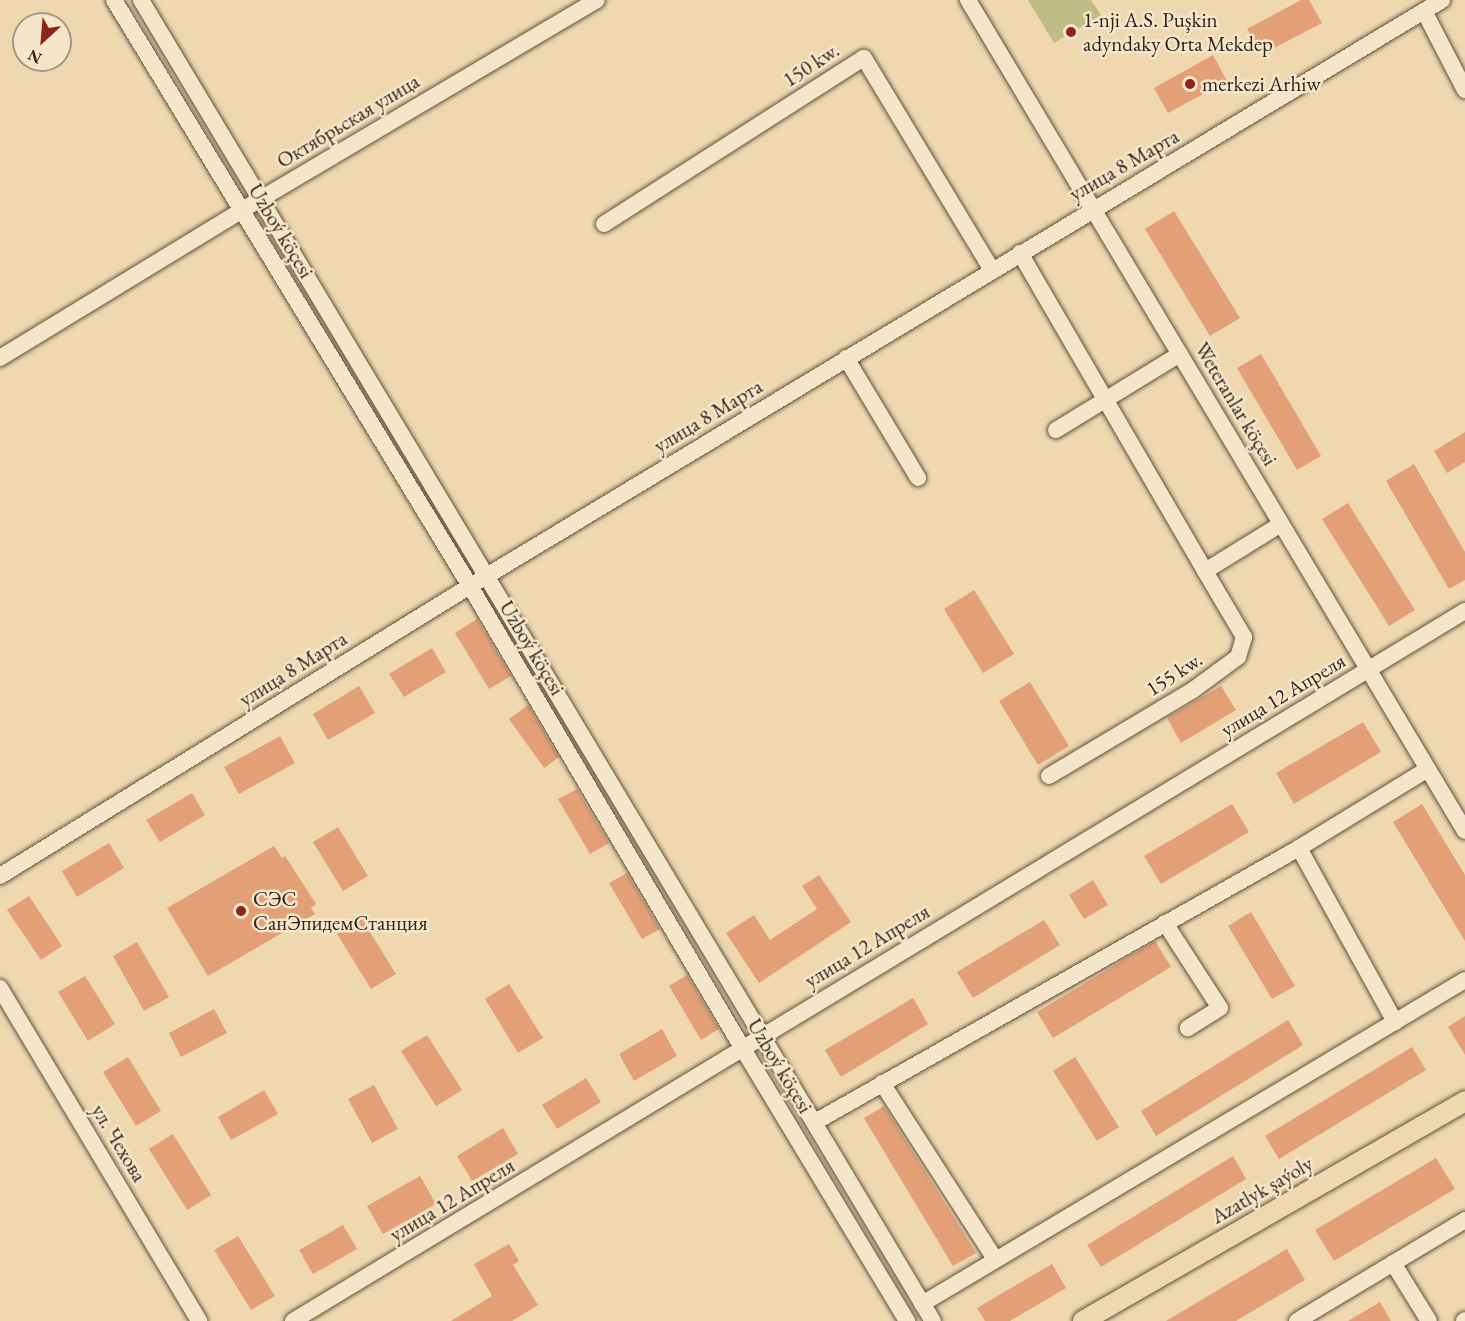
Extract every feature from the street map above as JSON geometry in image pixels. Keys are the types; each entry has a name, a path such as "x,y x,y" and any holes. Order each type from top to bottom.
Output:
{"main road":[{"name":"Azatlyk şaýoly","path":"1083,1321 1465,1101"}],"street":[{"name":"Uzboý köçesi","path":"114,0 470,586 907,1321"},
{"name":"Uzboý köçesi","path":"141,0 760,1036 815,1122 933,1321"},
{"name":"Октябрьская улица","path":"0,358 242,210 597,0"},
{"name":"Weteranlar köçesi","path":"968,0 1465,831"},
{"name":"улица 8 Марта","path":"0,876 470,586 1442,0"},
{"path":"1424,11 1465,90"},
{"name":"150 kw.","path":"604,224 864,58 992,270"},
{"name":"155 kw.","path":"1020,253 1244,637 1238,657 1193,690 1049,776"},
{"path":"1056,430 1180,354"},
{"path":"846,358 918,478"},
{"path":"1205,571 1281,524"},
{"name":"улица 12 Апреля","path":"293,1321 1465,610"},
{"path":"815,1122 1299,848 1428,770"},
{"path":"1299,848 1395,1022"},
{"path":"1165,923 1220,1008 1188,1028"},
{"path":"922,1304 1465,980"},
{"name":"ул. Чехова","path":"0,988 199,1321"},
{"path":"882,1083 995,1259"},
{"path":"1297,1321 1465,1220"},
{"path":"1393,1263 1429,1321"}],"shaded area":[{"path":"1028,0 1091,0 1101,15 1054,43"}],"building":[{"path":"1301,0 1309,0 1322,23 1263,54 1247,29"},
{"name":"merkezi Arhiw","path":"1213,55 1227,81 1168,113 1154,88"},
{"path":"1174,211 1240,318 1210,336 1145,229"},
{"path":"1261,354 1321,456 1297,470 1237,368"},
{"path":"1465,432 1465,462 1447,473 1434,451"},
{"path":"1414,464 1465,552 1465,580 1449,589 1386,481"},
{"path":"1348,503 1415,610 1389,626 1322,519"},
{"path":"974,590 1014,654 983,673 944,609"},
{"path":"477,619 511,676 489,689 455,633"},
{"path":"432,648 446,672 404,697 389,674"},
{"path":"1030,682 1069,746 1038,765 999,701"},
{"path":"359,686 375,713 328,740 313,714"},
{"path":"1221,686 1236,710 1181,743 1167,718"},
{"path":"528,705 559,757 544,768 509,719"},
{"path":"1363,722 1381,752 1294,804 1276,773"},
{"path":"280,736 295,763 239,794 224,767"},
{"path":"577,789 609,843 590,854 558,799"},
{"path":"192,793 205,815 160,842 146,820"},
{"path":"1232,804 1249,832 1161,884 1144,856"},
{"path":"1422,804 1465,875 1465,941 1393,822"},
{"path":"338,827 368,876 343,891 313,842"},
{"path":"109,843 124,868 77,897 62,871"},
{"name":"СЭС СанЭпидемСтанция","path":"274,846 282,858 285,856 316,904 311,908 315,914 208,976 167,908"},
{"path":"627,873 660,929 642,939 609,883"},
{"path":"819,875 851,922 759,983 726,933 754,915 770,940 817,909 802,886"},
{"path":"1093,880 1108,905 1084,919 1069,895"},
{"path":"29,896 62,946 41,960 7,910"},
{"path":"1251,912 1295,986 1272,999 1228,926"},
{"path":"362,919 396,974 371,989 337,934"},
{"path":"1044,920 1060,945 973,998 957,972"},
{"path":"1155,941 1171,967 1053,1038 1037,1012"},
{"path":"137,942 169,997 144,1011 113,956"},
{"path":"687,975 719,1029 701,1040 669,986"},
{"path":"85,976 115,1024 88,1041 58,992"},
{"path":"509,984 543,1038 518,1053 485,999"},
{"path":"913,998 928,1024 841,1077 825,1050"},
{"path":"214,1009 227,1033 181,1057 169,1033"},
{"path":"1465,1016 1465,1055 1448,1027"},
{"path":"1288,1020 1303,1045 1156,1136 1141,1111"},
{"path":"662,1029 677,1056 634,1081 619,1054"},
{"path":"427,1035 462,1090 436,1106 401,1051"},
{"path":"1412,1047 1426,1070 1279,1159 1265,1136"},
{"path":"128,1057 161,1111 136,1126 103,1072"},
{"path":"1075,1057 1119,1127 1097,1141 1053,1071"},
{"path":"586,1078 601,1102 557,1129 542,1105"},
{"path":"374,1085 398,1129 372,1143 348,1099"},
{"path":"264,1090 278,1114 231,1140 218,1117"},
{"path":"884,1106 976,1253 953,1266 864,1118"},
{"path":"503,1128 518,1154 472,1181 457,1156"},
{"path":"173,1134 211,1195 187,1210 149,1149"},
{"path":"1233,1156 1246,1179 1101,1267 1087,1245"},
{"path":"1436,1158 1455,1189 1334,1261 1315,1230"},
{"path":"420,1176 436,1204 383,1234 367,1206"},
{"path":"343,1225 357,1249 313,1274 299,1250"},
{"path":"238,1236 275,1296 251,1310 214,1250"},
{"path":"509,1244 519,1261 513,1265 538,1305 512,1321 451,1321 492,1296 474,1264"},
{"path":"1287,1249 1305,1280 1236,1321 1166,1321"},
{"path":"1052,1264 1066,1288 1010,1321 985,1321 977,1308"},
{"path":"1380,1302 1391,1321 1348,1321"}],"place":[{"name":"1-nji A.S. Puşkin adyndaky Orta Mekdep","path":"1071,32"},
{"name":"merkezi Arhiw","path":"1190,84"},
{"name":"СЭС СанЭпидемСтанция","path":"241,911"}]}
